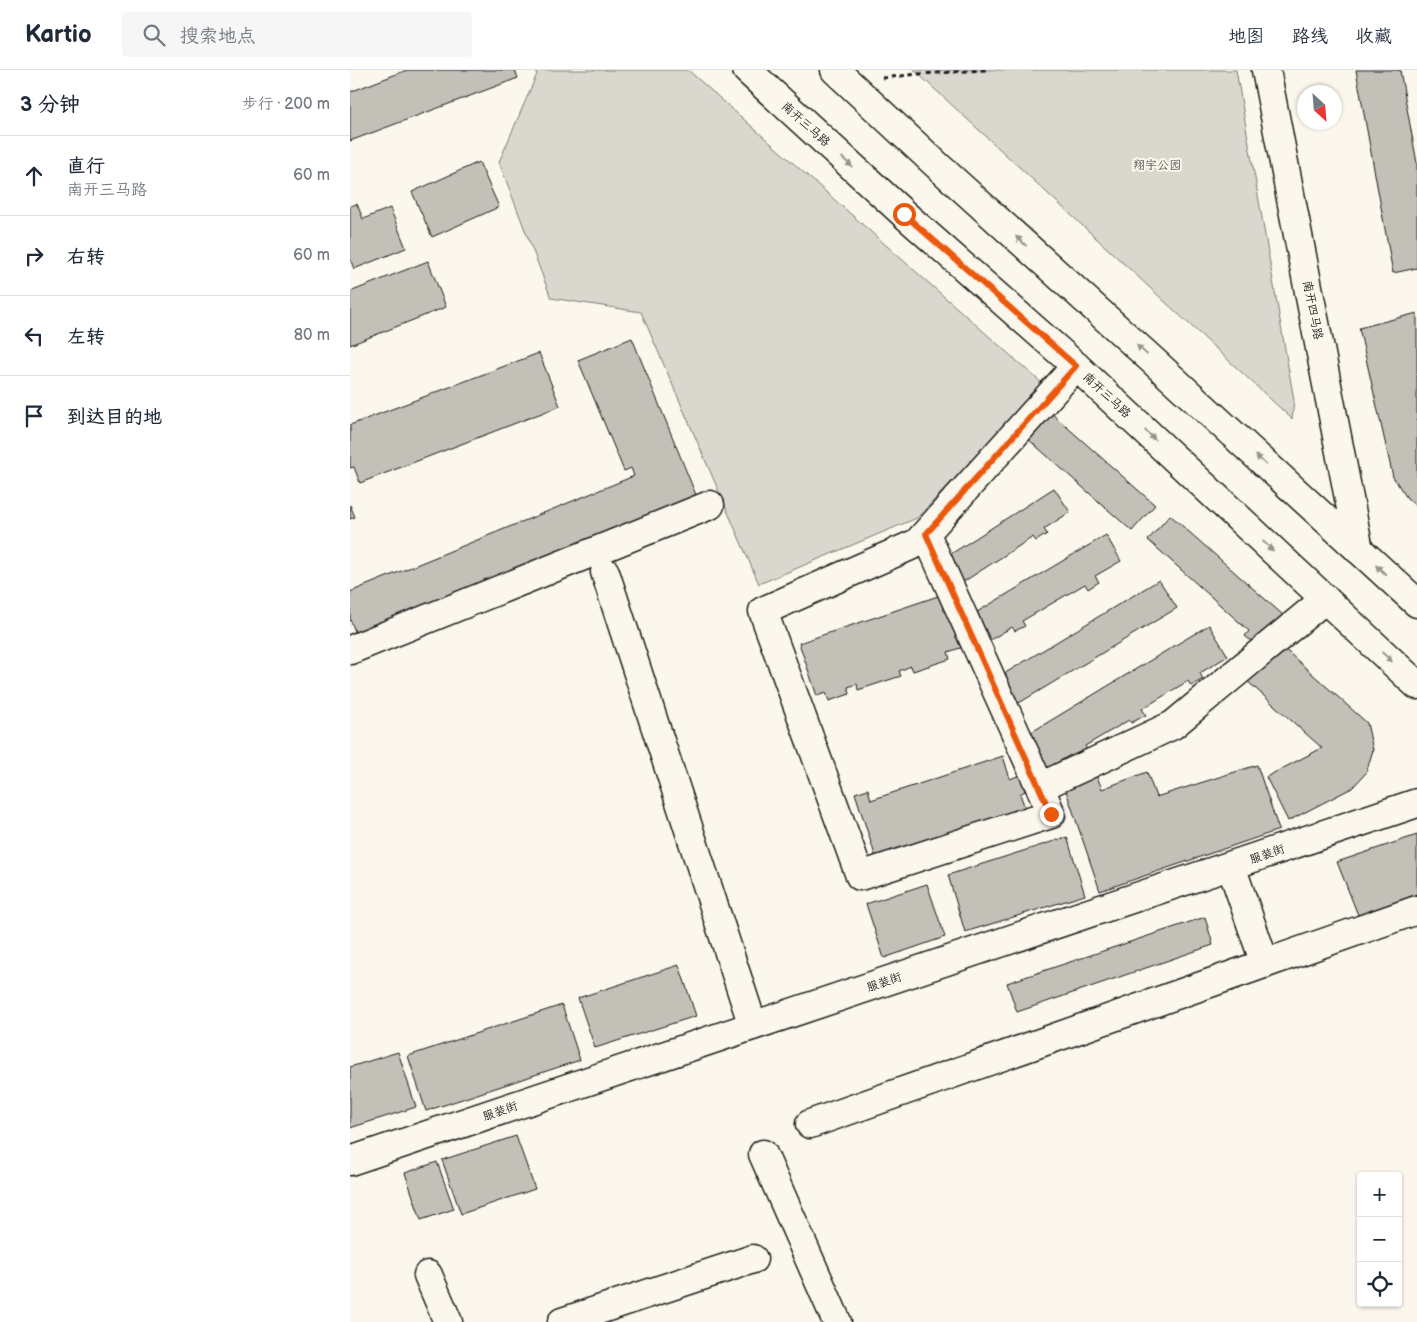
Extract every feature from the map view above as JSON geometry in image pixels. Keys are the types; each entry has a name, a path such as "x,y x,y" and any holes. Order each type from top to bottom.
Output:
{"street":[{"name":"南开三马路","path":"747,70 904,214 1076,366 1417,685"},
{"name":"南开四马路","path":"1266,70 1359,550"},
{"path":"841,76 938,167 1417,603"},
{"path":"926,534 1051,814 860,876 764,611 917,543 1076,366"},
{"path":"350,650 710,505"},
{"path":"605,572 753,1026"},
{"path":"1040,787 1173,725 1325,599"},
{"name":"服装街","path":"350,1161 1417,804"},
{"path":"1231,866 1265,964"},
{"path":"810,1124 1417,910"},
{"path":"763,1154 837,1322"},
{"path":"562,1322 753,1259"},
{"path":"428,1275 448,1322"}],"path":[{"path":"841,76 986,70"}],"green space":[{"path":"535,70 688,70 1044,385 917,518 759,584 641,312 551,298 499,162 537,74"},
{"name":"翔宇公园","path":"914,70 1236,70 1294,400 1292,419"}],"building":[{"path":"407,70 515,70 518,78 350,141 350,92"},
{"path":"1356,70 1400,70 1417,163 1417,268 1393,273"},
{"path":"479,162 499,207 432,237 412,192"},
{"path":"357,204 363,219 390,208 406,248 354,269 350,258 350,206"},
{"path":"428,261 446,307 350,345 350,292"},
{"path":"1417,313 1417,507 1407,498 1393,477 1359,328"},
{"path":"632,338 696,495 356,634 350,619 350,592 634,476 631,468 624,471 578,360"},
{"path":"539,353 560,406 360,483 354,467 350,468 350,425"},
{"path":"1042,405 1155,505 1132,531 1019,431"},
{"path":"1054,488 1070,512 1044,529 1047,534 1036,541 1033,537 960,584 943,559"},
{"path":"350,505 355,517 350,519"},
{"path":"1170,515 1283,615 1256,645 1245,636 1249,631 1148,540"},
{"path":"1106,535 1121,561 1095,576 1099,582 1088,589 1085,584 1022,621 1025,626 1015,631 1012,627 987,642 972,615"},
{"path":"1159,580 1177,608 1014,706 997,678"},
{"path":"944,594 966,646 948,652 950,659 913,671 911,666 899,671 901,676 858,690 857,684 848,687 850,694 829,701 826,693 817,696 799,643"},
{"path":"1209,625 1228,656 1200,673 1203,679 1191,686 1188,681 1142,709 1146,715 1131,723 1129,720 1085,746 1088,752 1074,761 1070,755 1045,770 1025,736"},
{"path":"1279,644 1367,723 1373,750 1366,773 1352,788 1288,821 1266,777 1322,748 1246,680"},
{"path":"1003,756 1010,779 1020,775 1025,791 1020,794 1025,808 876,858 855,793 868,789 871,800"},
{"path":"1257,765 1279,830 1100,891 1063,782 1093,767 1102,789 1147,772 1156,797"},
{"path":"1417,835 1417,894 1358,915 1337,862"},
{"path":"1067,837 1085,895 965,932 948,875"},
{"path":"927,884 945,937 884,958 866,904"},
{"path":"1205,917 1213,945 1017,1012 1007,983"},
{"path":"679,965 696,1016 595,1048 578,998"},
{"path":"562,1005 580,1060 426,1111 408,1056"},
{"path":"398,1052 416,1107 350,1128 350,1067"},
{"path":"516,1136 535,1189 461,1214 442,1160"},
{"path":"437,1162 454,1209 421,1220 405,1173"}],"route":[{"path":"904,214 1076,366 926,534 1051,814"}]}
